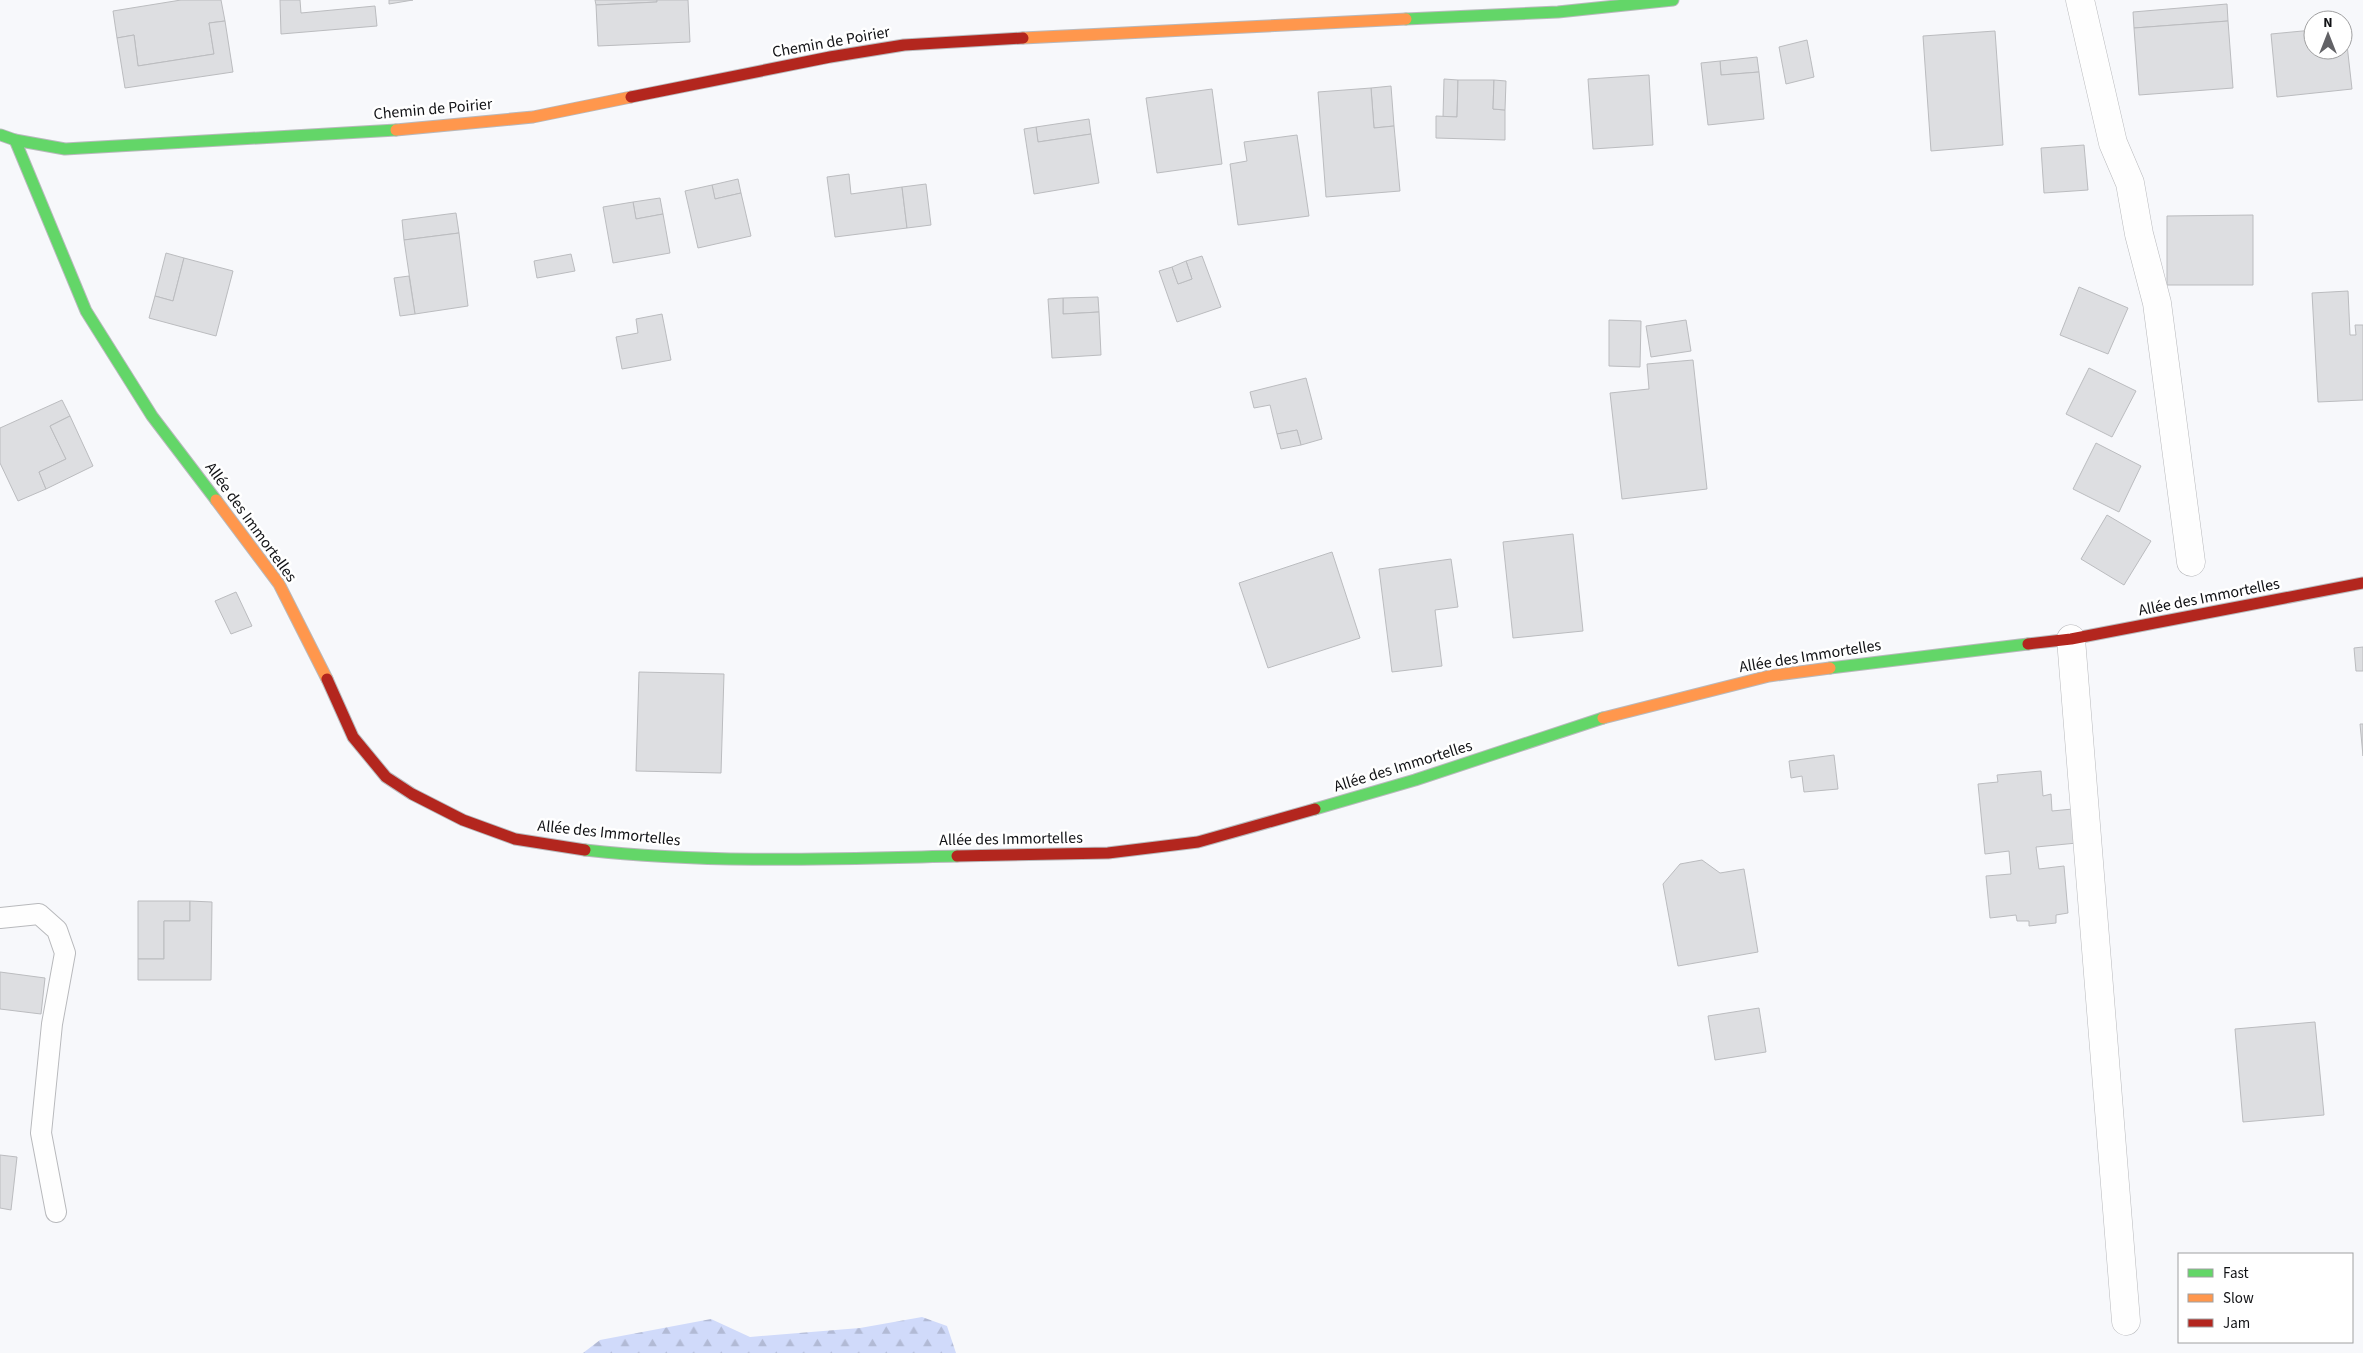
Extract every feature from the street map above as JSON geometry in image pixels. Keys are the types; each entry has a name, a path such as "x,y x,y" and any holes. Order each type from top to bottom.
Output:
{"street":[{"name":"Chemin de Poirier","path":"0,135 15,140 65,149 394,130 533,117 830,57 904,45 1496,8 1558,12 1673,0"},
{"path":"2080,0 2113,143 2130,183 2139,234 2157,304 2191,562"},
{"name":"Allée des Immortelles","path":"15,140 86,311 152,416 279,584 318,660 353,737 386,777 412,794 462,820 515,839 560,847 647,857 785,860 1108,853 1198,842 1415,780 1602,718 1769,676 2071,639 2363,583"},
{"path":"2071,639 2126,1321"}],"lane":[{"path":"0,918 39,914 57,930 65,952 52,1024 40,1133 56,1212"}],"green space":[{"path":"922,1317 947,1326 956,1353 583,1353 600,1340 711,1319 750,1337 860,1328"}],"building":[{"path":"181,0 221,0 225,21 209,23 214,54 138,66 134,35 117,38 113,11"},
{"path":"280,0 300,0 301,13 375,6 377,26 281,34"},
{"path":"389,0 413,0 389,4"},
{"path":"595,0 657,0 657,2 596,5"},
{"path":"657,0 688,0 690,42 598,46 596,5 657,2"},
{"path":"2227,4 2228,21 2134,28 2133,12"},
{"path":"225,21 233,72 125,88 117,38 134,35 138,66 214,54 209,23"},
{"path":"2228,21 2233,88 2139,95 2134,28"},
{"path":"1995,31 2003,145 1931,151 1923,36"},
{"path":"2303,31 2303,60 2349,60 2352,89 2277,97 2271,34"},
{"path":"1807,40 1814,77 1786,84 1779,47"},
{"path":"1757,57 1759,72 1721,75 1720,61"},
{"path":"1720,61 1721,75 1759,72 1764,119 1708,125 1701,63"},
{"path":"1649,75 1653,145 1593,149 1588,79"},
{"path":"1444,79 1458,80 1457,117 1443,117"},
{"path":"1458,80 1494,80 1493,109 1505,110 1505,140 1436,138 1436,116 1457,117"},
{"path":"1494,80 1506,81 1505,110 1493,109"},
{"path":"1391,86 1394,126 1374,128 1371,88"},
{"path":"1371,88 1374,128 1394,126 1400,191 1326,197 1318,92"},
{"path":"1212,89 1222,164 1157,173 1146,98"},
{"path":"1089,119 1091,134 1038,142 1036,127"},
{"path":"1036,127 1038,142 1091,134 1099,183 1034,194 1024,129"},
{"path":"1297,135 1309,216 1238,225 1230,164 1247,161 1244,142"},
{"path":"2084,145 2088,190 2044,193 2041,148"},
{"path":"849,174 851,194 902,187 907,228 835,237 827,177"},
{"path":"738,179 741,193 715,199 712,185"},
{"path":"926,184 931,225 907,228 902,187"},
{"path":"712,185 715,199 741,193 751,236 698,248 685,191"},
{"path":"660,198 663,214 636,219 633,202"},
{"path":"633,202 636,219 663,214 670,253 613,263 603,207"},
{"path":"456,213 459,233 404,240 402,220"},
{"path":"2253,215 2253,285 2167,285 2167,216"},
{"path":"459,233 468,306 415,314 404,240"},
{"path":"166,253 184,258 173,301 155,296"},
{"path":"571,254 575,271 537,278 534,261"},
{"path":"1202,256 1221,307 1177,322 1159,271 1172,267 1178,284 1192,279 1186,261"},
{"path":"184,258 233,271 216,336 149,318 155,296 173,301"},
{"path":"1186,261 1192,279 1178,284 1172,267"},
{"path":"409,276 415,314 400,316 394,278"},
{"path":"2079,287 2128,308 2108,354 2060,335"},
{"path":"2348,291 2350,335 2356,335 2355,325 2363,325 2363,400 2318,402 2312,293"},
{"path":"1098,297 1099,312 1063,314 1063,298"},
{"path":"1063,298 1063,314 1099,312 1101,355 1052,358 1048,299"},
{"path":"662,314 671,360 622,369 616,337 638,333 636,319"},
{"path":"1609,320 1641,321 1640,367 1609,366"},
{"path":"1686,320 1691,351 1651,357 1646,326"},
{"path":"1693,360 1707,489 1622,499 1610,393 1649,389 1647,364"},
{"path":"2089,368 2136,391 2112,437 2066,414"},
{"path":"1306,378 1322,439 1301,445 1297,430 1277,434 1270,405 1254,408 1250,392"},
{"path":"62,400 70,416 50,426 66,459 39,472 46,489 18,501 0,463 0,428"},
{"path":"70,416 93,466 46,489 39,472 66,459 50,426"},
{"path":"1297,430 1301,445 1281,449 1277,434"},
{"path":"2096,443 2141,466 2119,512 2073,489"},
{"path":"2107,515 2151,541 2124,585 2081,559"},
{"path":"1573,534 1583,631 1513,638 1503,542"},
{"path":"1332,552 1360,638 1268,668 1239,583"},
{"path":"1451,559 1458,607 1435,610 1442,666 1392,672 1379,569"},
{"path":"236,592 252,626 231,634 215,601"},
{"path":"2363,647 2363,671 2356,671 2354,648"},
{"path":"639,672 724,674 721,773 636,771"},
{"path":"2360,724 2363,724 2363,756"},
{"path":"1834,755 1838,789 1804,792 1802,776 1791,778 1789,761"},
{"path":"2041,771 2043,796 2051,794 2052,811 2073,809 2077,843 2036,847 2039,869 2064,866 2068,913 2056,915 2056,923 2029,926 2029,921 2017,921 2016,915 1990,918 1986,876 2011,874 2009,851 1985,854 1978,784 1998,782 1997,775"},
{"path":"1702,860 1720,873 1744,869 1758,952 1678,966 1663,884 1680,864"},
{"path":"138,901 190,901 190,921 164,921 164,959 138,959"},
{"path":"190,901 212,902 211,980 138,980 138,959 164,959 164,921 190,921"},
{"path":"0,972 45,978 41,1014 0,1009"},
{"path":"1759,1008 1766,1052 1715,1060 1708,1016"},
{"path":"2315,1022 2324,1115 2243,1122 2235,1029"},
{"path":"0,1155 17,1157 11,1210 0,1208"}],"traffic: fast":[{"path":"1406,19 1558,12 1673,0"},
{"path":"1,135 15,140 65,149 396,130"},
{"path":"15,140 86,311 152,416 216,500"},
{"path":"1830,668 2028,644"},
{"path":"1315,809 1415,780 1603,718"},
{"path":"585,850 724,859 957,856"}],"traffic: slow":[{"path":"1023,38 1406,19"},
{"path":"396,130 533,117 631,97"},
{"path":"216,500 279,584 327,679"},
{"path":"1603,718 1769,676 1830,668"}],"traffic: jam":[{"path":"631,97 830,57 904,45 1023,38"},
{"path":"2028,644 2071,639 2363,583"},
{"path":"327,679 353,737 386,777 412,794 463,820 515,839 585,850"},
{"path":"957,856 1108,853 1198,842 1315,809"}]}
